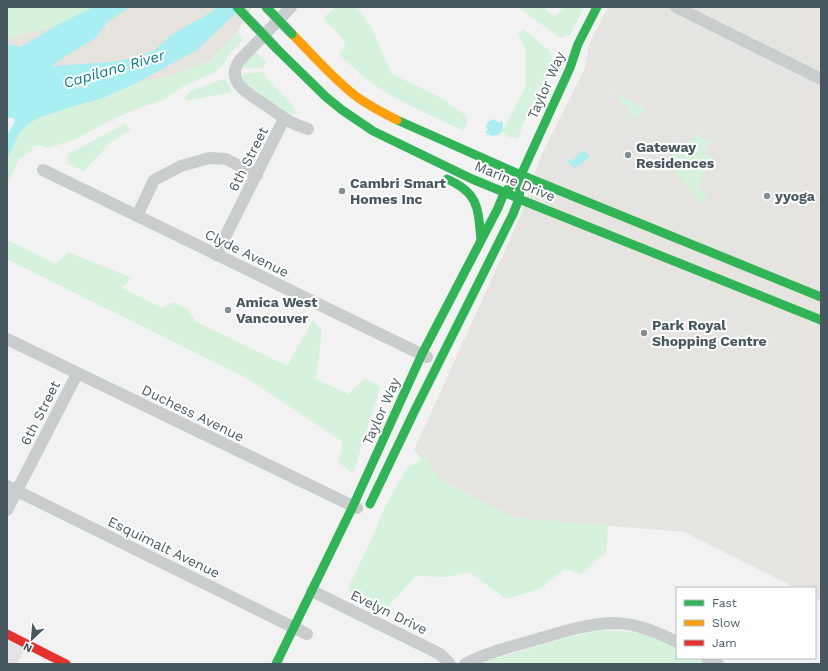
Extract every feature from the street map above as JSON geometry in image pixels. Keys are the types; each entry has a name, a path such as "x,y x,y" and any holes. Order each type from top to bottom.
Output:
{"main road":[{"name":"Marine Drive","path":"237,7 306,78 342,110 372,131 504,193 821,320"},
{"name":"Marine Drive","path":"266,7 339,81 356,96 372,107 406,125 521,175 821,297"},
{"name":"Taylor Way","path":"276,664 353,506 422,354 504,193 521,175 570,68 578,44 597,7"},
{"path":"394,141 401,153 406,157"},
{"path":"439,175 468,190 477,209 480,240"},
{"name":"Taylor Way","path":"366,513 519,198 521,175"},
{"path":"7,634 66,664"}],"street":[{"path":"291,7 250,48 237,64 235,69 237,82 245,92 270,107 284,119 297,126 308,129"},
{"path":"676,7 821,79"},
{"name":"6th Street","path":"216,255 284,119"},
{"path":"138,216 154,180 182,166 209,158 226,159 256,175"},
{"name":"Clyde Avenue","path":"43,170 439,363"},
{"name":"Duchess Avenue","path":"7,338 77,374 366,513"},
{"name":"6th Street","path":"7,510 12,488 77,374"},
{"name":"Esquimalt Avenue","path":"12,488 308,634"},
{"name":"Evelyn Drive","path":"312,591 440,654 450,664"},
{"path":"465,664 497,650 571,629 592,625 613,624 644,628 676,642"},
{"path":"709,659 718,664"}],"shaded area":[{"name":"Park Royal Shopping Centre","path":"608,7 821,7 821,601 816,598 816,587 794,587 684,532 514,518 440,480 414,450 520,217 541,156 585,68 588,47"},
{"path":"7,640 25,649 17,664 7,664"}],"green space":[{"path":"7,7 93,7 57,25 7,39"},
{"path":"336,7 357,7 371,27 392,74 440,97 468,117 464,131 385,92 364,77 345,60 339,54 345,48 344,40 323,18"},
{"path":"518,7 544,7 549,13 555,16 565,7 584,7 570,35 560,38"},
{"path":"523,29 551,52 554,68 522,125 519,138 508,137 502,131 525,88 525,48 518,34"},
{"path":"237,32 243,40 229,54 225,63 215,72 183,86 166,99 136,109 72,141 47,148 39,145 32,146 33,150 19,159 7,185 7,160 19,134 27,125 38,118 103,98 136,83 168,76 209,61"},
{"path":"255,51 267,62 262,68 243,68 242,66"},
{"path":"263,72 271,83 286,98 297,114 288,114 279,106 245,85 241,76 247,73"},
{"path":"220,80 226,80 232,92 186,101 185,96 191,91"},
{"path":"613,92 647,109 635,119"},
{"path":"126,123 130,130 110,143 84,171 67,164 68,154"},
{"path":"696,135 711,141 704,154 712,158 697,189 709,195 703,200 704,202 702,205 670,165 672,163 669,160 671,158 670,156"},
{"path":"7,240 56,264 68,252 132,278 122,288 162,308 173,302 188,309 195,321 287,366 313,320 322,331 316,379 348,394 365,378 380,387 353,474 338,462 343,442 248,379 7,259"},
{"path":"425,456 440,480 514,518 608,525 606,552 581,574 564,569 540,589 506,599 469,572 447,577 416,576 381,614 356,601 348,588 384,509 406,469"},
{"path":"602,630 633,632 654,636 676,647 676,659 699,659 708,664 482,664 484,662 561,639"}],"sand":[{"path":"93,7 252,7 237,32 209,61 168,76 136,83 103,98 38,118 27,125 13,118 7,118 7,39 57,25"}],"water":[{"name":"Capilano River","path":"93,7 130,7 107,22 97,37 51,66 112,62 134,58 155,50 170,36 210,13 216,7 242,7 197,50 136,83 103,98 38,118 27,125 19,134 7,160 7,135 15,121 13,118 7,118 7,44 21,47 57,25"},
{"path":"494,119 499,123 502,121 503,129 496,136 492,136 485,132 488,130 486,126 488,122"},
{"path":"584,150 590,157 574,169 565,158 571,161"}],"traffic: fast":[{"path":"237,7 277,49"},
{"path":"266,7 292,34"},
{"path":"597,7 578,44 570,68 521,175 821,297"},
{"path":"277,49 326,97 373,131 472,179 518,198"},
{"path":"397,120 521,175"},
{"path":"370,504 415,410 513,214 519,199 521,175"},
{"path":"276,664 353,506 422,354 498,208 504,193 521,175"},
{"path":"447,179 458,184 471,196 475,203 479,219 481,240"},
{"path":"519,199 821,320"}],"traffic: slow":[{"path":"292,34 331,75 348,90 357,97 397,120"}],"traffic: jam":[{"path":"7,634 66,664"}],"place":[{"name":"Gateway Residences","path":"628,155"},
{"name":"Cambri Smart Homes Inc","path":"342,191"},
{"name":"yyoga","path":"767,196"},
{"name":"Amica West Vancouver","path":"228,310"},
{"name":"Park Royal Shopping Centre","path":"644,333"}]}
